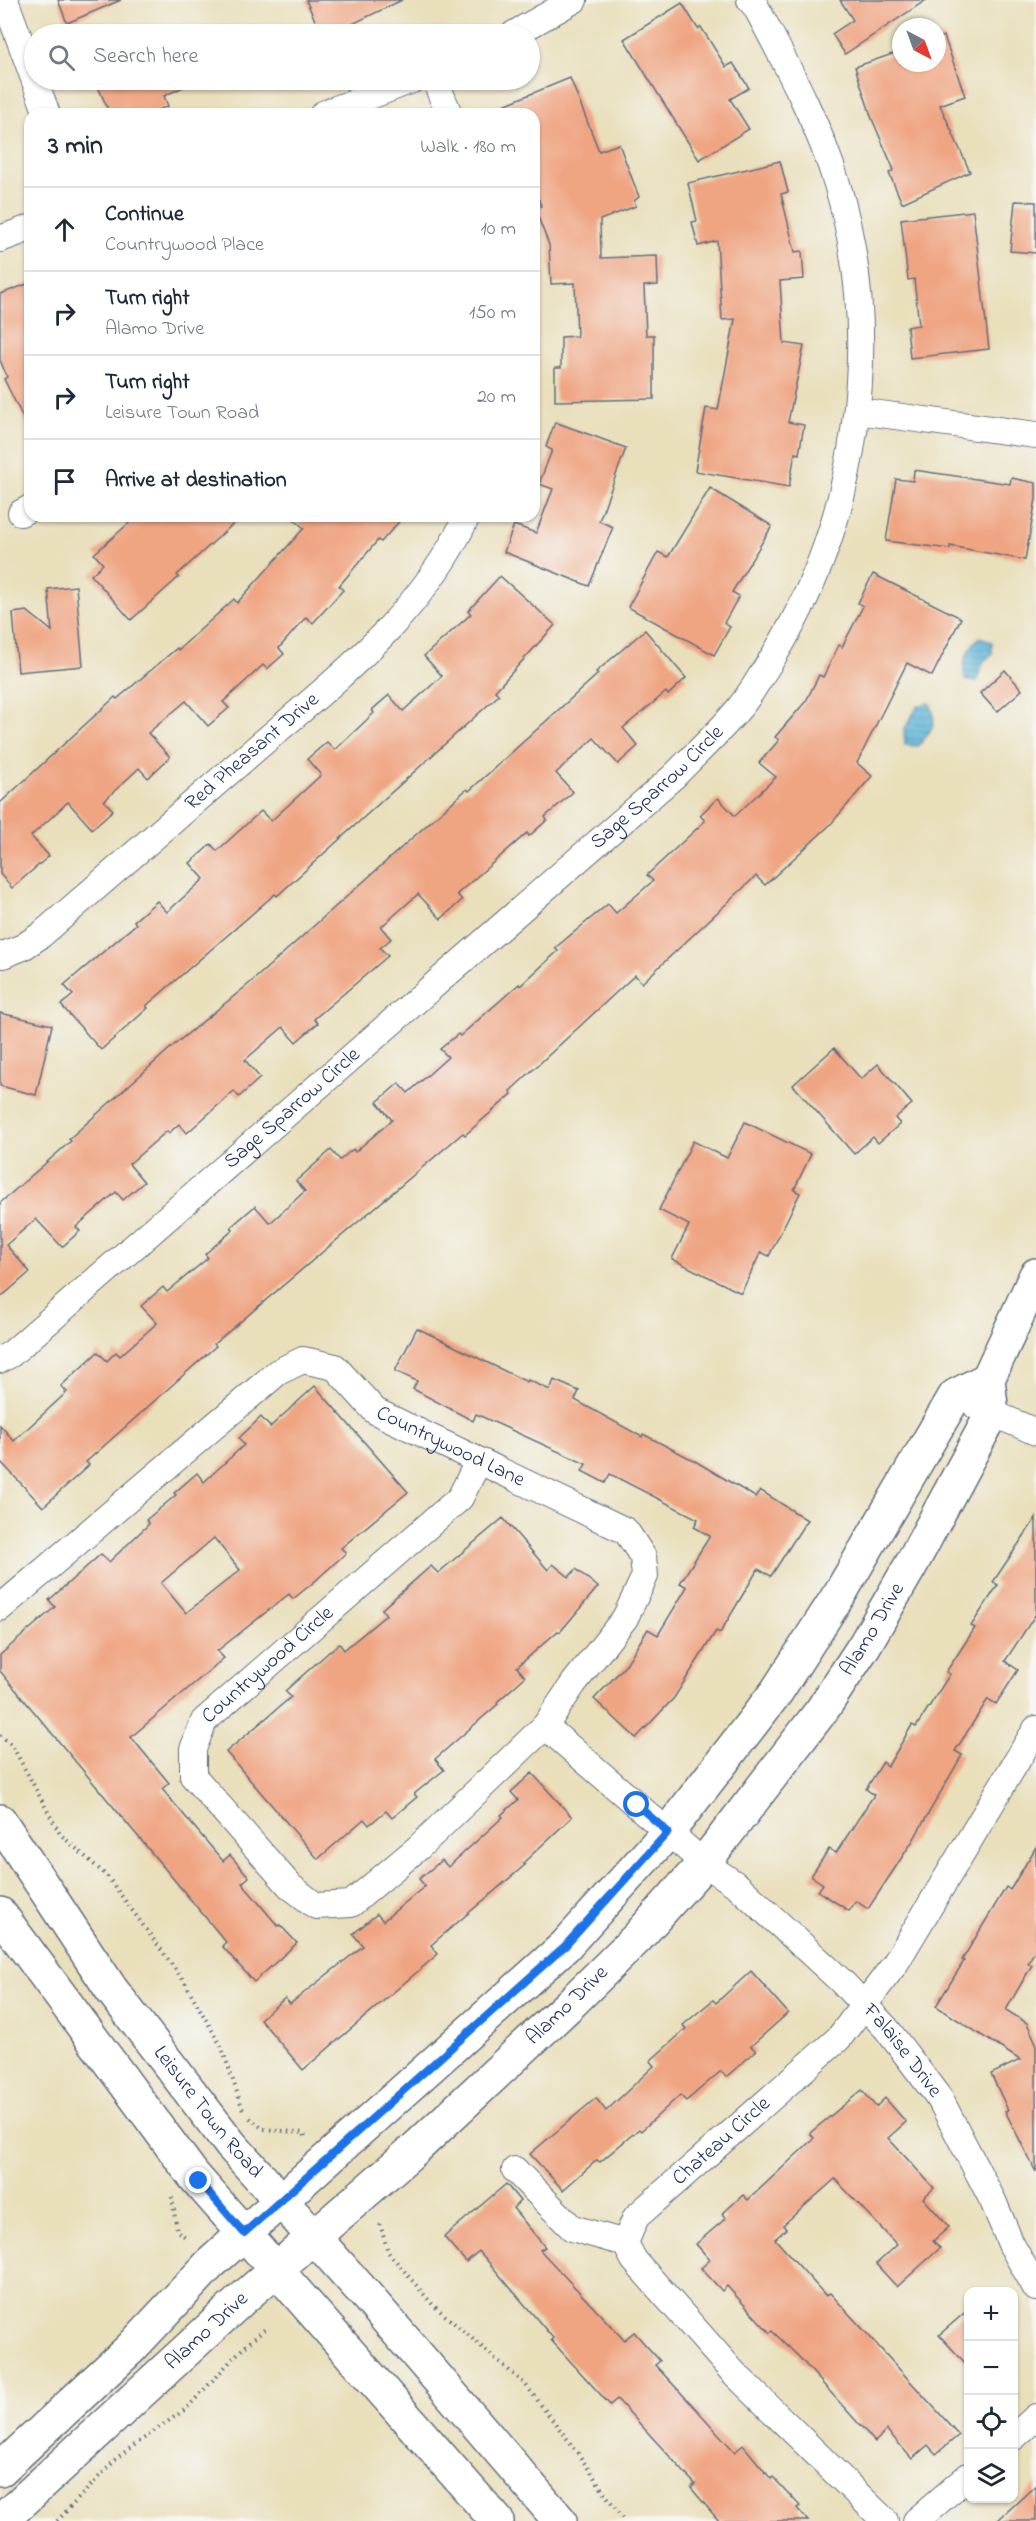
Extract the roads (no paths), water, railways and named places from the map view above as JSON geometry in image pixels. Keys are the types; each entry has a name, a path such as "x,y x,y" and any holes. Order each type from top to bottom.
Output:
{"main road":[{"path":"992,1414 988,1379 1036,1275"},
{"path":"955,1396 988,1379"},
{"name":"Alamo Drive","path":"0,2470 131,2348 210,2264 565,1946 668,1832 777,1691 842,1590 955,1396"},
{"name":"Alamo Drive","path":"1,2521 276,2269 416,2148 637,1938 704,1863 822,1710 864,1646 911,1565 992,1414"},
{"name":"Leisure Town Road","path":"0,1821 111,1989 231,2145 314,2236 560,2521"},
{"path":"0,1914 193,2175 497,2521"}],"street":[{"path":"5,0 24,52"},
{"path":"532,24 574,0"},
{"name":"Sage Sparrow Circle","path":"0,1360 11,1354 38,1331 674,776 741,706 791,628 826,551 845,479 858,411 855,257 836,183 804,99 756,7 750,0"},
{"path":"38,90 45,108"},
{"path":"339,108 386,90"},
{"path":"439,90 447,108"},
{"path":"0,239 24,230"},
{"path":"858,411 1036,435"},
{"name":"Red Pheasant Drive","path":"1,954 23,947 41,934 366,654 417,598 453,546 464,522"},
{"name":"Countrywood Lane","path":"0,1608 278,1372 303,1360 335,1366 375,1411 626,1532 643,1557 645,1576 625,1618 574,1683 545,1726"},
{"path":"955,1396 1036,1432"},
{"name":"Countrywood Circle","path":"478,1462 459,1498 204,1721 193,1749 193,1776 290,1886 316,1906 351,1904 419,1847 545,1726"},
{"name":"Falaise Drive","path":"545,1726 704,1863 738,1886 865,2005 908,2054 939,2099 993,2201 1011,2244 1036,2288"},
{"name":"Chateau Circle","path":"625,2243 636,2217 839,2038 895,1964 1036,1729"},
{"path":"515,2170 572,2228 625,2243 634,2260 733,2372 885,2521"},
{"path":"1018,2433 1036,2417"},
{"path":"916,2521 964,2480"}],"water":[{"path":"980,637 992,642 992,654 983,662 976,682 965,680 966,656"},
{"path":"930,703 934,721 930,731 918,746 905,745 904,730 918,706"}]}
